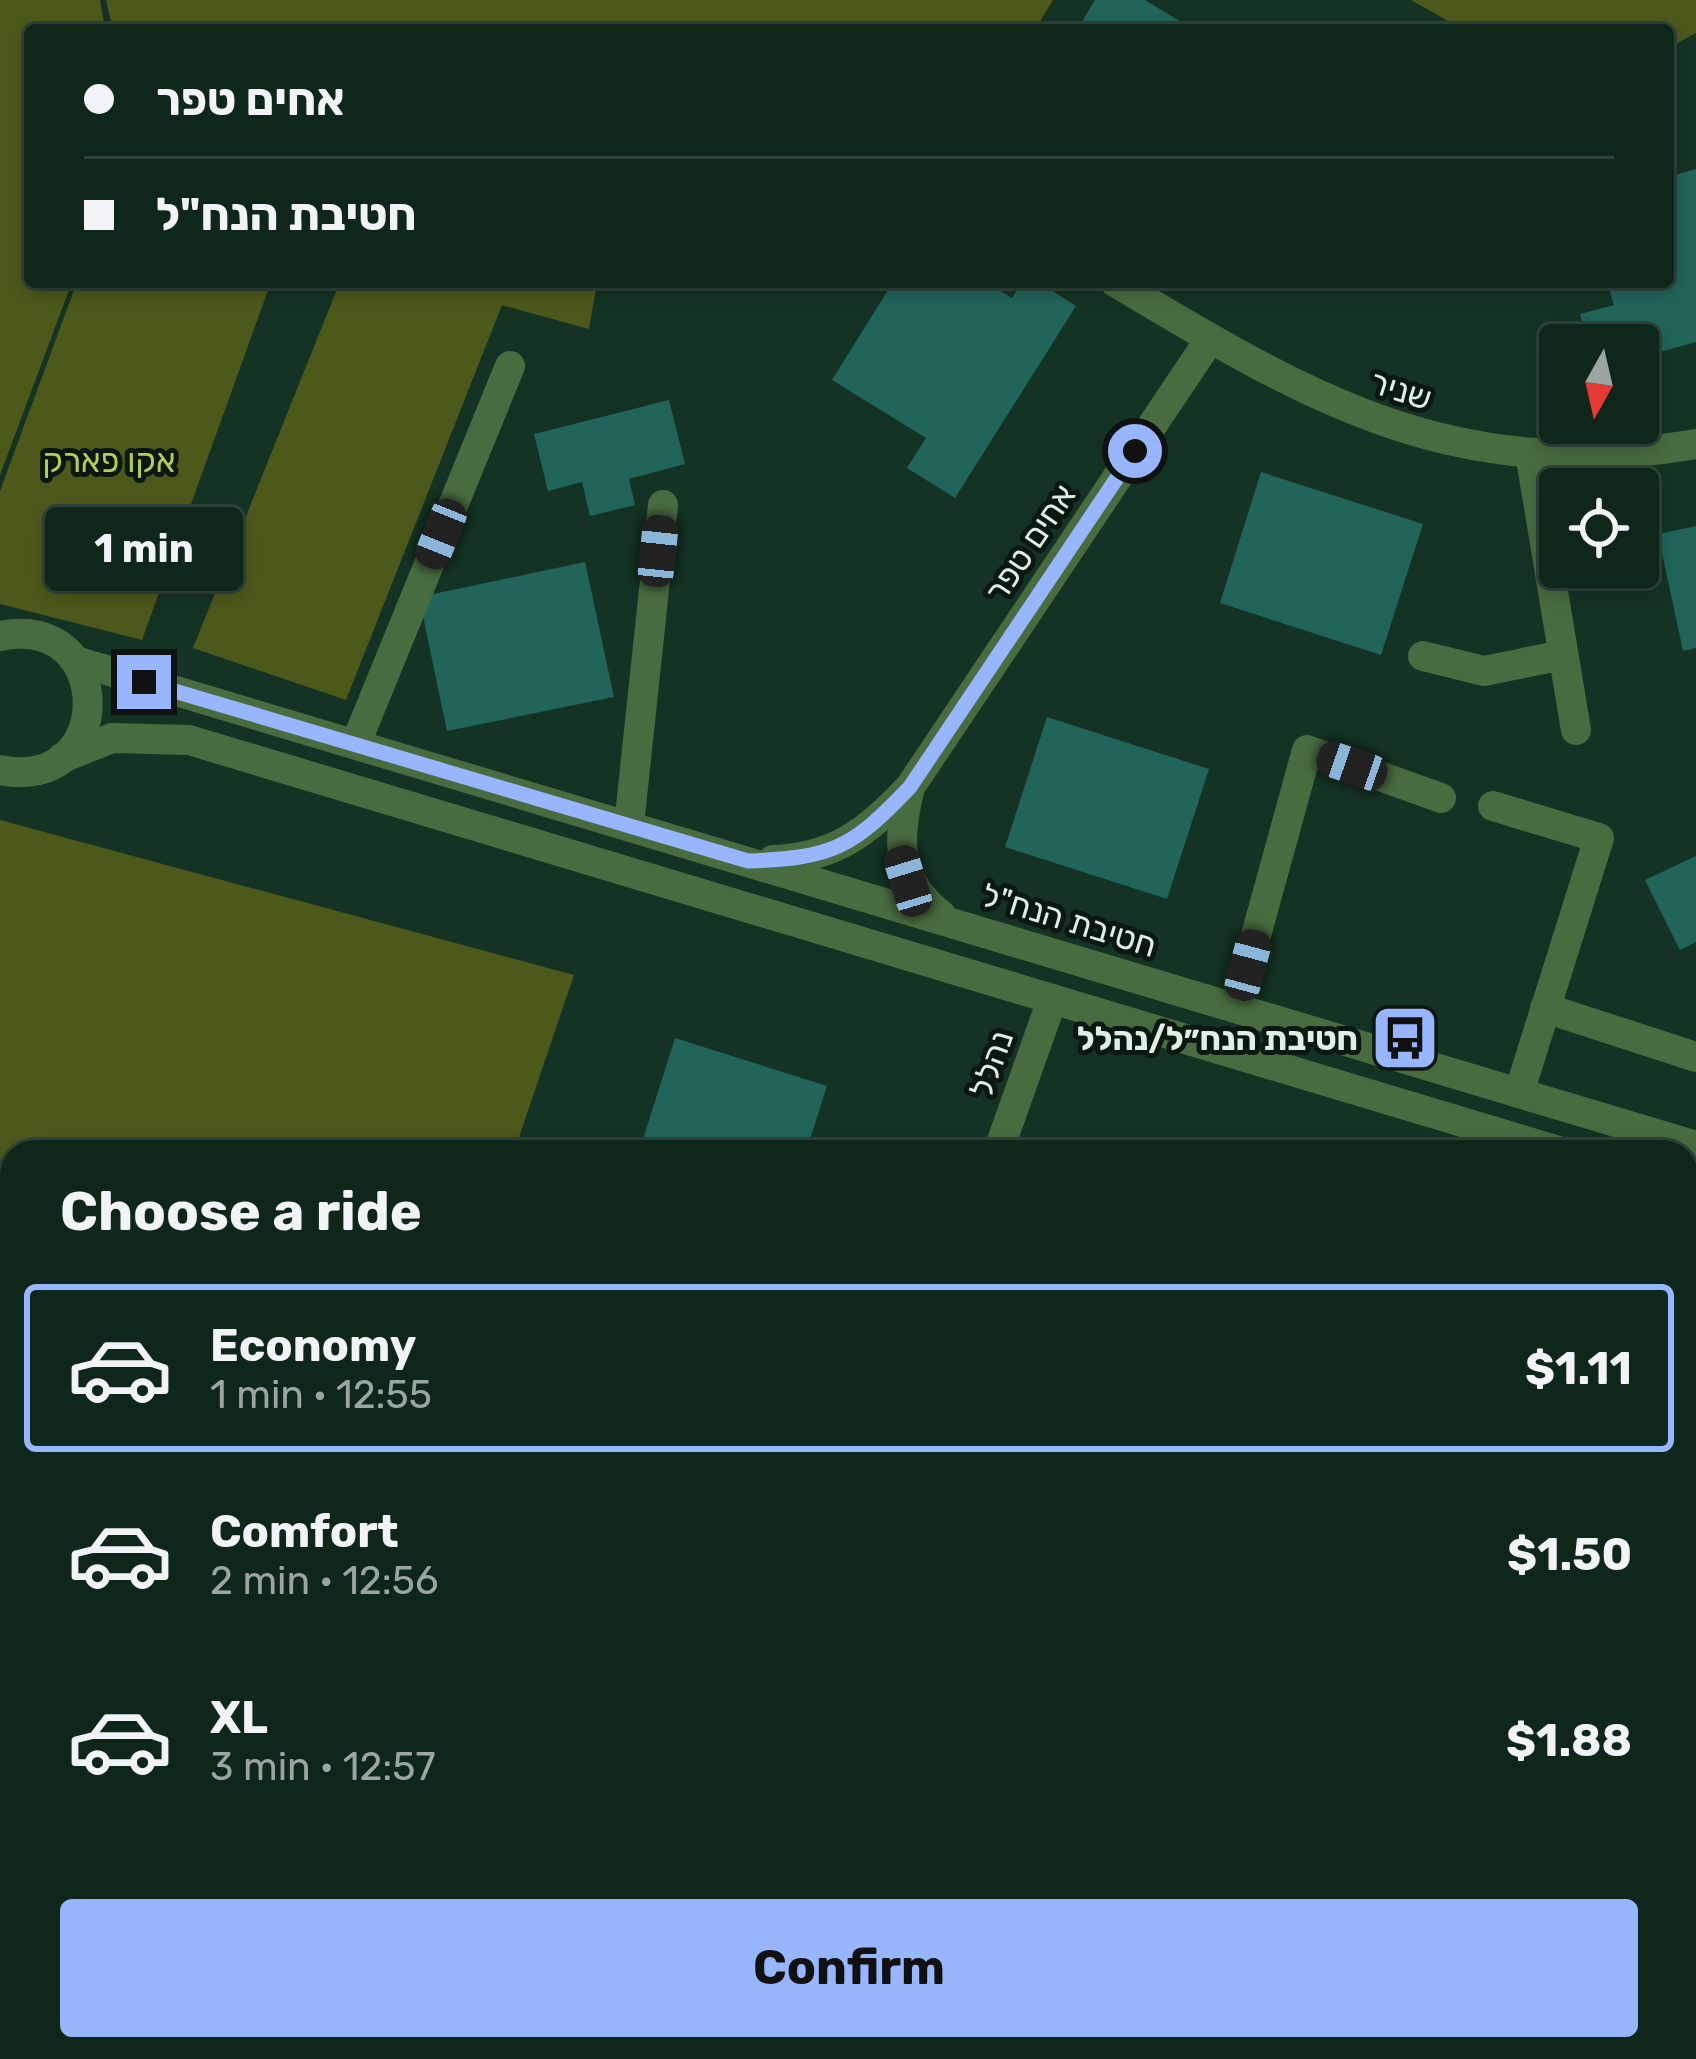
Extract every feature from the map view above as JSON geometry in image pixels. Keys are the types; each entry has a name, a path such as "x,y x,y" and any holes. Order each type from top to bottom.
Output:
{"street":[{"name":"שניר","path":"1125,288 1333,406 1437,440 1530,454 1644,453 1696,444"},
{"name":"אחים טפר","path":"910,787 1210,339"},
{"path":"356,743 510,366"},
{"path":"1530,454 1576,730"},
{"path":"629,825 663,506"},
{"name":"חטיבת הנח\"ל","path":"0,636 40,636 76,661 1676,1140"},
{"path":"1424,656 1484,671 1563,655"},
{"path":"62,758 77,743 89,712 88,690 76,661"},
{"path":"0,770 32,772 112,738 189,740 1522,1140"},
{"path":"1236,1008 1306,751 1442,798"},
{"path":"748,861 808,859 841,847 873,827 910,787"},
{"path":"910,787 900,854 908,881 950,922"},
{"path":"1493,806 1598,838 1519,1093"},
{"name":"נהלל","path":"1002,1140 1052,1000"},
{"path":"1545,1008 1696,1057"}],"green space":[{"path":"0,0 100,0 104,24 24,24 24,288 70,288 0,475"},
{"path":"106,0 1053,0 1039,24 112,24"},
{"path":"1411,0 1696,0 1696,33 1674,45 1674,24 1453,24"},
{"name":"אקו פארק","path":"75,288 269,288 142,640 0,604 0,491"},
{"path":"338,288 596,288 589,329 502,305 346,700 193,648"},
{"path":"0,820 574,975 518,1140 0,1140"}],"building":[{"path":"1095,0 1145,0 1184,24 1081,24"},
{"path":"1696,169 1696,342 1659,352 1659,324 1583,324 1580,314 1614,305 1609,288 1674,288 1674,175"},
{"path":"889,288 996,288 1012,298 1018,288 1048,288 1076,306 955,498 907,468 926,438 832,380"},
{"path":"669,400 685,464 629,479 635,505 590,516 582,482 548,491 534,434"},
{"path":"1261,472 1423,524 1381,655 1220,603"},
{"path":"1696,526 1696,648 1683,651 1659,534"},
{"path":"585,562 614,697 447,731 419,597"},
{"path":"1047,717 1209,769 1167,899 1005,847"},
{"path":"1696,856 1696,942 1680,950 1645,880"},
{"path":"675,1038 827,1086 810,1140 643,1140"}],"place":[{"name":"חטיבת הנח״ל/נהלל","path":"1405,1038"}],"route":[{"path":"144,682 748,861 808,859 841,847 873,827 910,787 1135,451"}]}
